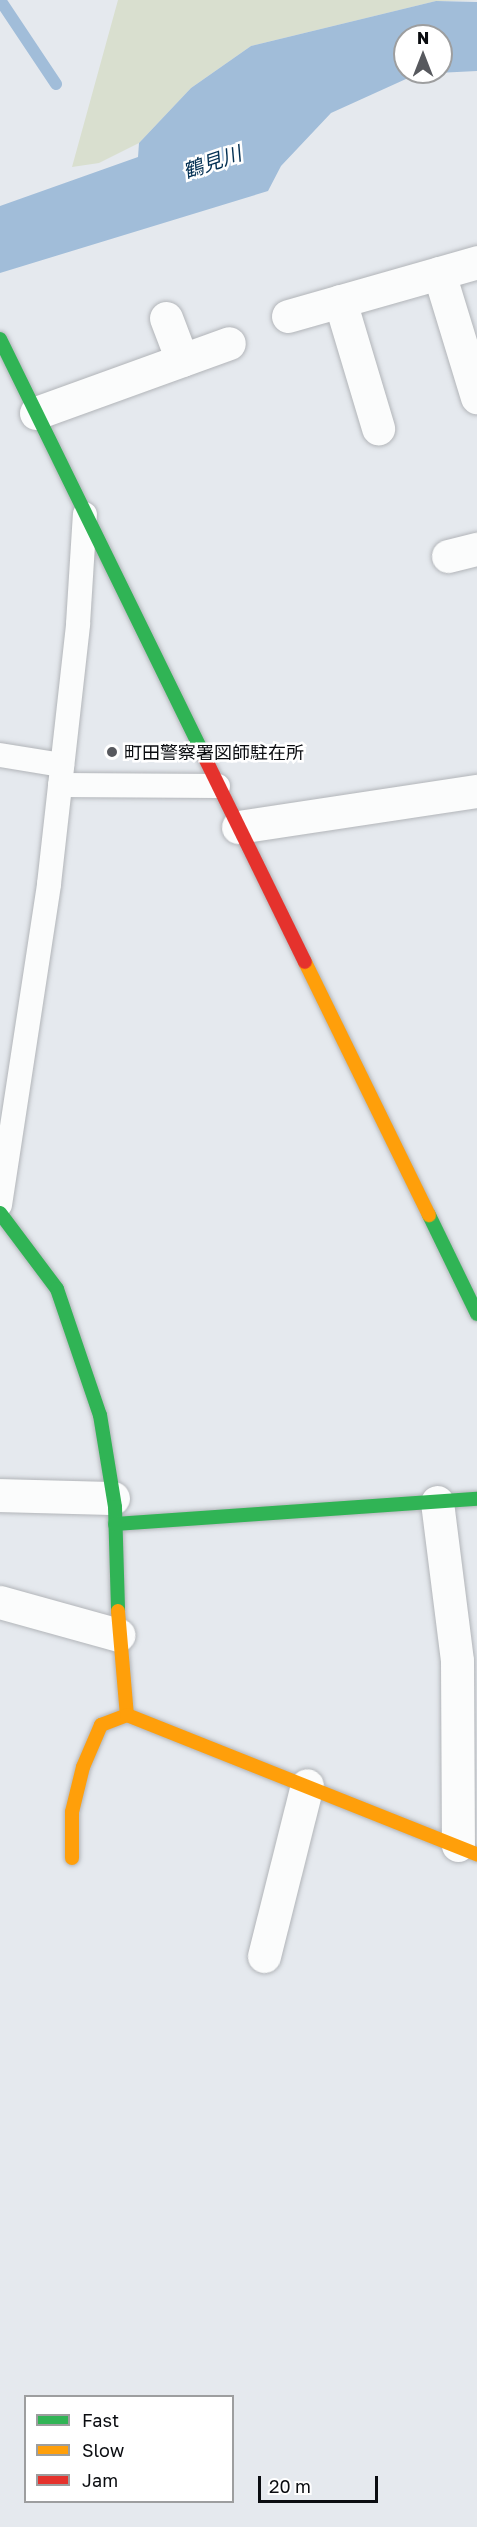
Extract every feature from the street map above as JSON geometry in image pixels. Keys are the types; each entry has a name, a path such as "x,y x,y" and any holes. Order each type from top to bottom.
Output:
{"street":[{"path":"288,316 477,262"},
{"path":"439,273 477,397"},
{"path":"340,301 378,428"},
{"path":"166,318 182,360"},
{"path":"0,339 477,1314"},
{"path":"36,413 229,344"},
{"path":"238,827 477,791"},
{"path":"0,1213 57,1289 100,1414 114,1511 119,1635 128,1715"},
{"path":"0,1495 114,1511 477,1499"},
{"path":"72,1858 72,1812 83,1767 101,1725 128,1715 468,1849 457,1661 437,1502"},
{"path":"0,1602 119,1635"},
{"path":"264,1956 307,1785"}],"lane":[{"path":"0,1205 49,884 78,624 85,514"},
{"path":"0,755 61,775 218,786"}],"green space":[{"path":"118,0 477,0 436,1 251,46 191,88 139,143 99,163 72,167"}],"water":[{"name":"鶴見川","path":"436,1 477,2 477,71 453,72 453,24 393,24 393,84 395,84 331,113 281,166 268,191 0,273 0,206 138,157 139,143 191,88 251,46"}],"waterway":[{"path":"0,0 56,84"}],"traffic: fast":[{"path":"0,339 205,758"},
{"path":"0,1213 57,1289 100,1415 115,1507 118,1611"},
{"path":"429,1215 477,1314"},
{"path":"115,1524 477,1499"}],"traffic: slow":[{"path":"305,962 429,1215"},
{"path":"118,1611 127,1715"},
{"path":"72,1858 72,1812 83,1767 101,1725 127,1715 477,1854"}],"traffic: jam":[{"path":"205,758 305,962"}],"place":[{"name":"町田警察署図師駐在所","path":"112,752"}]}
